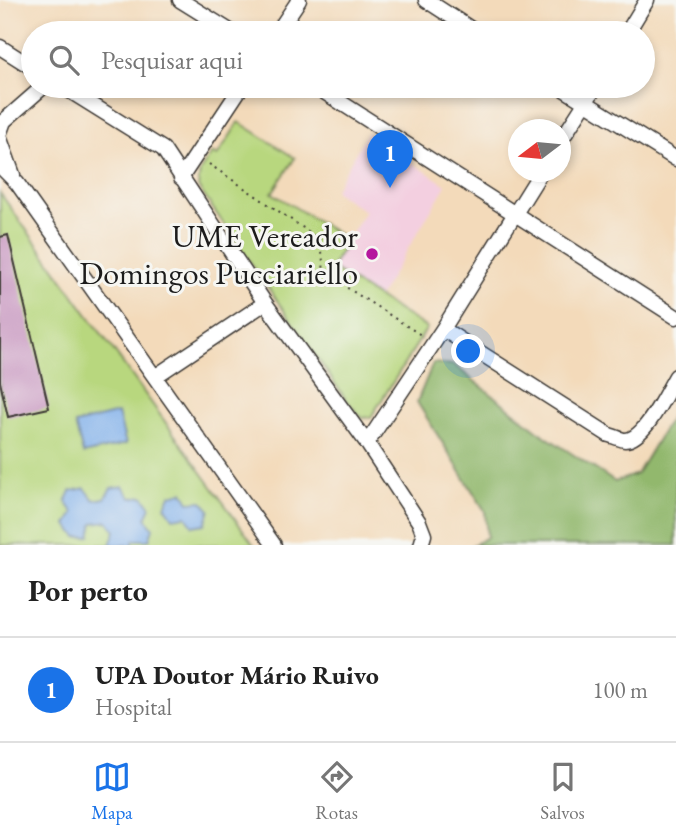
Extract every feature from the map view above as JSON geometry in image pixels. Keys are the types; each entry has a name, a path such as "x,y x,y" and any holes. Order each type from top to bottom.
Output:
{"street":[{"path":"180,0 214,21"},
{"path":"285,21 299,0"},
{"path":"426,0 458,21"},
{"path":"635,21 648,0"},
{"path":"0,47 21,60"},
{"path":"1,124 30,98"},
{"path":"81,98 163,149 265,303 367,443 419,522 424,535 421,545"},
{"path":"181,178 234,98"},
{"path":"333,98 676,317"},
{"path":"577,98 676,159"},
{"path":"571,126 588,98"},
{"path":"0,139 17,183"},
{"path":"0,166 17,183 274,545"},
{"path":"367,443 443,329 534,182"},
{"path":"156,376 265,303"},
{"path":"443,329 609,435 625,440 635,437 646,426 676,376"}],"path":[{"path":"196,155 321,240 324,273 434,343"}],"shaded area":[{"path":"367,133 446,185 379,297 331,268 365,211 334,191"}],"green space":[{"path":"239,122 295,158 272,193 348,240 331,268 427,328 371,417 362,418 347,401 198,187 200,171 212,153 217,156"},
{"path":"0,193 254,545 0,545"},
{"path":"433,363 454,365 542,434 615,482 637,474 676,409 676,545 473,545 487,537 485,511 417,402"}],"water":[{"path":"118,413 126,444 83,454 75,424"},
{"path":"123,486 131,498 143,496 151,507 146,518 153,528 149,540 134,540 132,545 110,545 115,531 108,521 93,523 90,536 77,537 67,525 74,513 66,502 71,491 85,488 94,500 105,498 111,488"},
{"path":"183,492 189,502 202,501 210,510 205,524 193,526 186,516 173,518 165,506 170,495"}],"building":[{"path":"8,235 49,408 8,417 0,382 0,237"}],"place":[{"name":"UPA Doutor Mário Ruivo","path":"390,188"},
{"name":"UME Vereador Domingos Pucciariello","path":"372,254"}]}
